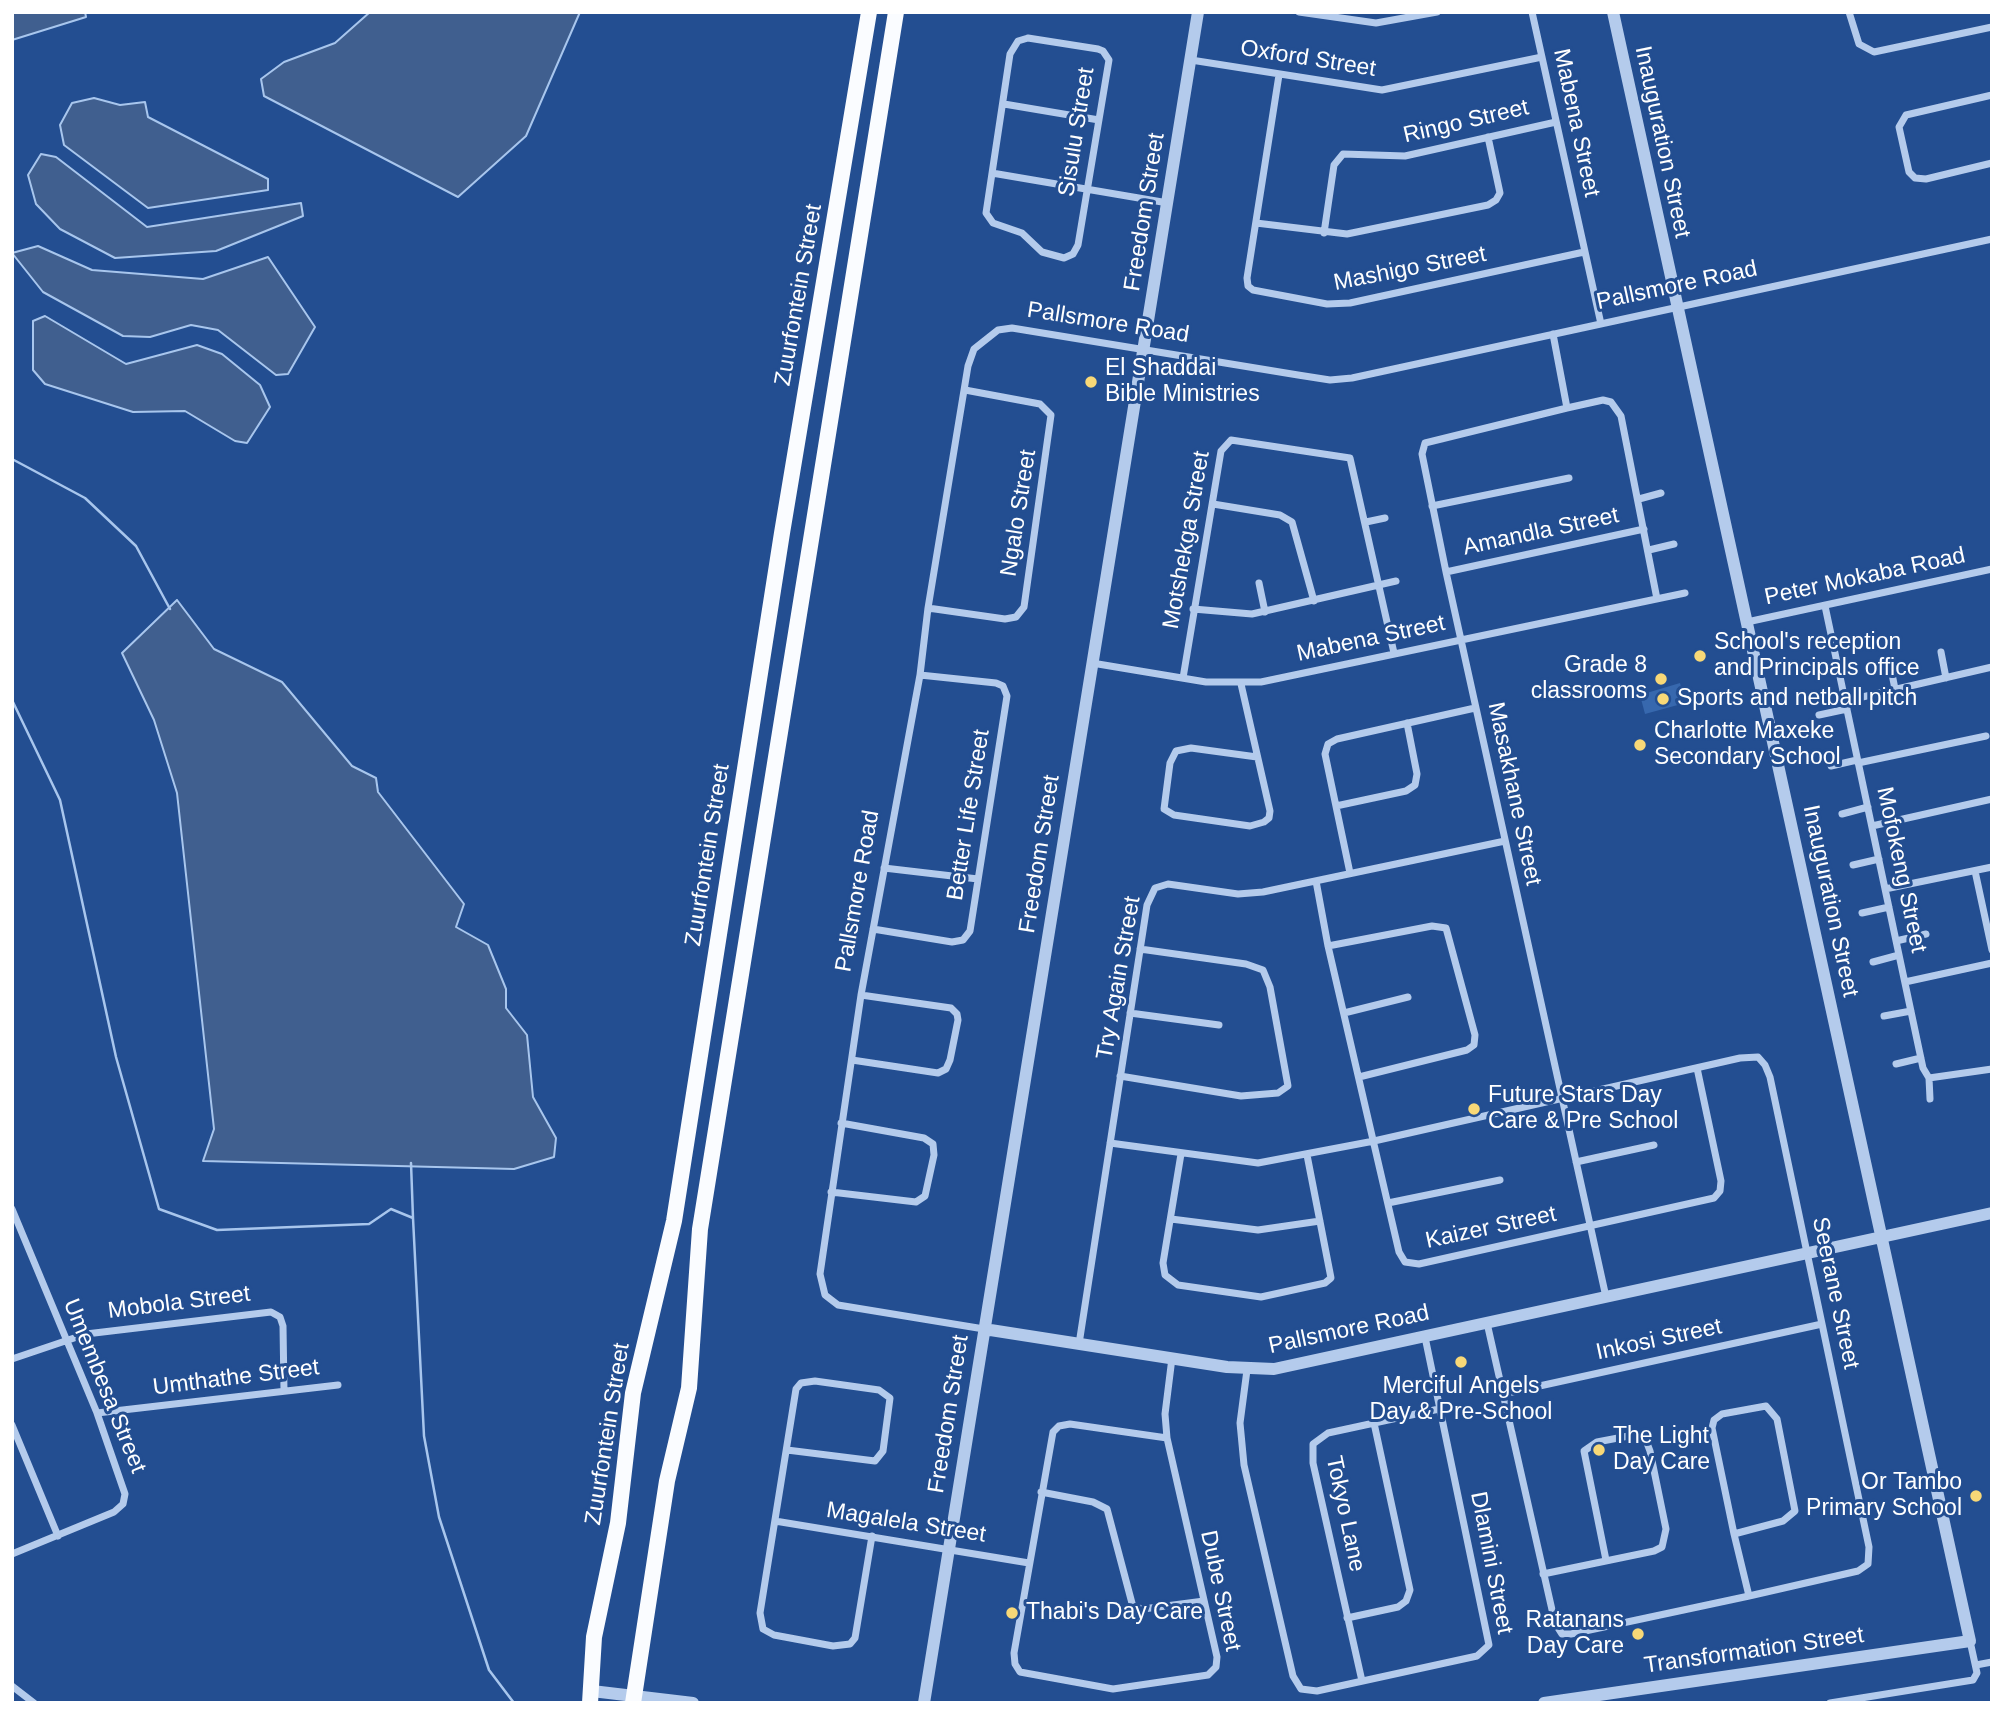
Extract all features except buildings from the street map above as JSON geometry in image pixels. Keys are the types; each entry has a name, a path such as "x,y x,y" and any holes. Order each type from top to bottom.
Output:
{"main road":[{"name":"Zuurfontein Street","path":"591,1697 594,1637 618,1523 635,1381 674,1221 782,533 869,12"},
{"path":"634,1700 667,1481 689,1388 699,1229 895,12"}],"street":[{"name":"Freedom Street","path":"924,1703 1198,12"},
{"path":"1299,12 1388,22 1437,12"},
{"name":"Mabena Street","path":"1532,12 1601,324"},
{"name":"Inauguration Street","path":"1613,12 1976,1665 1977,1675 1971,1681 1830,1703"},
{"path":"1849,12 1859,44 1874,52 1992,27"},
{"name":"Sisulu Street","path":"1028,38 1098,49 1107,55 1109,65 1077,249 1069,256 1054,257 1042,252 1015,229 993,223 987,216 1004,104 1010,54 1018,41 1028,38"},
{"name":"Oxford Street","path":"1191,60 1388,89 1542,57"},
{"name":"Mashigo Street","path":"1279,75 1248,286 1260,294 1327,304 1350,303 1584,252"},
{"path":"1992,95 1911,113 1902,117 1899,127 1909,172 1915,178 1926,178 1992,163"},
{"path":"1004,104 1099,120"},
{"name":"Ringo Street","path":"1324,233 1334,165 1343,154 1394,157 1556,122"},
{"path":"1256,223 1324,233 1353,233 1488,205 1496,200 1500,193 1488,137"},
{"path":"992,173 1168,203"},
{"name":"Pallsmore Road","path":"1992,239 1340,379 1012,328 998,330 980,343 970,355 928,608 920,674 861,995 820,1274 822,1290 829,1300 845,1306 1247,1370 1288,1367 1992,1213"},
{"path":"1553,334 1567,408"},
{"name":"Ngalo Street","path":"928,608 1005,619 1016,617 1024,607 1051,415 1040,404 965,390"},
{"name":"Masakhane Street","path":"1606,1297 1475,708 1422,454 1425,443 1603,400 1616,406 1621,415 1639,499"},
{"name":"Motshekga Street","path":"1183,678 1223,446 1226,442 1235,440 1350,458 1394,653"},
{"path":"1432,506 1569,478"},
{"path":"1657,599 1639,499 1661,493"},
{"path":"1213,504 1280,515 1292,522 1314,601"},
{"path":"1366,522 1385,518"},
{"name":"Amandla Street","path":"1447,572 1644,530"},
{"path":"1649,550 1674,544"},
{"name":"Peter Mokaba Road","path":"1747,622 1992,569"},
{"path":"1193,610 1239,615 1265,612 1396,581"},
{"path":"1259,583 1265,612"},
{"name":"Mabena Street","path":"1092,663 1183,678 1241,684 1685,593"},
{"name":"Mofokeng Street","path":"1825,606 1921,1058 1929,1078 1930,1099"},
{"path":"1941,652 1946,678"},
{"path":"1890,664 1895,689"},
{"path":"1819,715 1895,689 1992,667"},
{"name":"Better Life Street","path":"873,929 952,942 963,940 970,931 1006,692 1003,686 996,683 920,674"},
{"path":"1241,684 1270,811 1264,822 1250,826 1174,815 1164,809 1168,775 1176,751 1191,748 1256,757"},
{"path":"1350,873 1325,754 1328,744 1337,739 1475,708"},
{"path":"1336,806 1406,791 1415,785 1417,774 1406,723"},
{"path":"1831,766 1986,736"},
{"path":"1872,826 1992,799"},
{"path":"1842,814 1868,807"},
{"name":"Try Again Street","path":"1079,1344 1149,898 1161,885 1176,884 1249,894 1505,841"},
{"path":"1853,865 1879,859"},
{"path":"1885,889 1992,867"},
{"path":"884,868 978,879"},
{"path":"1975,871 1992,950"},
{"name":"Kaizer Street","path":"1316,881 1328,946 1400,1256 1414,1264 1714,1198 1720,1191 1721,1181 1698,1068"},
{"path":"1862,913 1889,907"},
{"path":"1328,946 1432,926 1446,928 1475,1035 1475,1045 1467,1050 1359,1077"},
{"path":"1896,941 1926,934"},
{"path":"1121,1076 1241,1096 1278,1093 1288,1086 1270,987 1263,970 1246,964 1140,949"},
{"path":"1873,961 1899,956"},
{"path":"1905,982 1992,963"},
{"path":"852,1060 939,1073 948,1065 958,1020 957,1014 951,1009 861,995"},
{"path":"1344,1013 1408,997"},
{"path":"1884,1016 1911,1011"},
{"path":"1130,1013 1219,1025"},
{"name":"Seerane Street","path":"1111,1143 1258,1163 1747,1057 1758,1057 1765,1065 1807,1253 1870,1560 1857,1571 1564,1635 1556,1627 1487,1323"},
{"path":"1896,1064 1921,1058"},
{"path":"1929,1078 1992,1069"},
{"path":"831,1192 916,1202 925,1196 934,1155 933,1144 924,1138 841,1123"},
{"path":"1576,1162 1654,1145"},
{"path":"1181,1154 1163,1263 1168,1280 1178,1285 1261,1297 1325,1283 1331,1278 1307,1154"},
{"path":"1388,1203 1500,1180"},
{"name":"Umembesa Street","path":"12,1209 97,1413 124,1485 125,1500 114,1512 12,1554"},
{"path":"1171,1219 1258,1230 1320,1221"},
{"name":"Mobola Street","path":"12,1359 65,1339 126,1328 271,1312 280,1317 283,1326 284,1391"},
{"name":"Inkosi Street","path":"1503,1394 1822,1324"},
{"name":"Dlamini Street","path":"1247,1370 1240,1423 1244,1465 1293,1676 1301,1689 1317,1691 1477,1656 1489,1645 1425,1336"},
{"name":"Dube Street","path":"1029,1563 1014,1653 1015,1664 1028,1676 1113,1689 1211,1674 1216,1667 1217,1657 1167,1438 1165,1415 1172,1358"},
{"path":"786,1450 875,1461 884,1447 890,1398 886,1392 879,1390 815,1381 801,1383 795,1393 786,1450 775,1521 761,1613 763,1629 774,1635 846,1646 855,1638 872,1536"},
{"name":"Umthathe Street","path":"97,1413 338,1385"},
{"path":"1734,1534 1789,1518 1794,1511 1795,1501 1777,1419 1771,1409 1761,1405 1716,1417 1712,1434 1734,1534 1749,1596"},
{"name":"Tokyo Lane","path":"1362,1681 1311,1449 1316,1440 1328,1433 1439,1409"},
{"path":"1347,1618 1398,1606 1406,1601 1410,1590 1374,1423"},
{"path":"1029,1563 1049,1442 1055,1429 1070,1424 1167,1438"},
{"path":"12,1425 58,1535"},
{"path":"1543,1574 1654,1551 1662,1547 1666,1539 1650,1451 1645,1438 1639,1434 1597,1442 1584,1451 1606,1560"},
{"path":"1041,1492 1093,1502 1107,1509 1133,1607 1143,1609 1204,1601"},
{"name":"Magalela Street","path":"775,1521 1029,1563"},
{"name":"Transformation Street","path":"1544,1703 1970,1641"},
{"path":"1976,1665 1992,1662"},
{"path":"12,1686 34,1703"},
{"path":"591,1697 693,1703"}],"shaded area":[{"path":"12,12 85,12 86,17 12,40"},
{"path":"370,12 580,12 526,136 458,197 264,96 261,79 284,62 335,43"},
{"path":"94,98 120,105 145,102 148,117 268,179 268,190 148,208 64,145 60,125 72,103"},
{"path":"41,154 56,157 147,227 301,203 303,216 216,251 115,258 60,229 36,204 28,175"},
{"path":"38,246 92,270 203,279 268,257 315,327 288,374 276,375 218,330 191,325 150,337 123,336 43,292 12,253"},
{"path":"45,316 126,364 197,345 222,354 260,385 270,407 247,443 235,441 185,411 133,412 45,384 33,370 33,321"},
{"path":"177,600 214,649 282,682 352,766 376,778 378,792 464,904 456,927 488,945 506,989 506,1008 527,1035 533,1097 556,1138 554,1157 514,1169 203,1161 214,1129 177,793 154,720 122,653"},
{"name":"Sports and netball pitch","path":"1680,683 1685,703 1645,714 1640,695"}],"waterway":[{"path":"12,459 85,498 136,546 170,609"},
{"path":"12,700 60,800 116,1057 159,1209 217,1230 369,1224 391,1209 413,1218 424,1436 439,1517 489,1670 514,1703"},
{"path":"411,1163 413,1218"}],"place":[{"name":"El Shaddai Bible Ministries","path":"1091,382"},
{"name":"School's reception and Principals office","path":"1700,656"},
{"name":"Grade 8 classrooms","path":"1661,679"},
{"name":"Sports and netball pitch","path":"1663,699"},
{"name":"Charlotte Maxeke Secondary School","path":"1640,745"},
{"name":"Future Stars Day Care & Pre School","path":"1474,1109"},
{"name":"Merciful Angels Day & Pre-School","path":"1461,1362"},
{"name":"The Light Day Care","path":"1599,1450"},
{"name":"Or Tambo Primary School","path":"1976,1496"},
{"name":"Thabi's Day Care","path":"1012,1613"},
{"name":"Ratanans Day Care","path":"1638,1634"}]}
